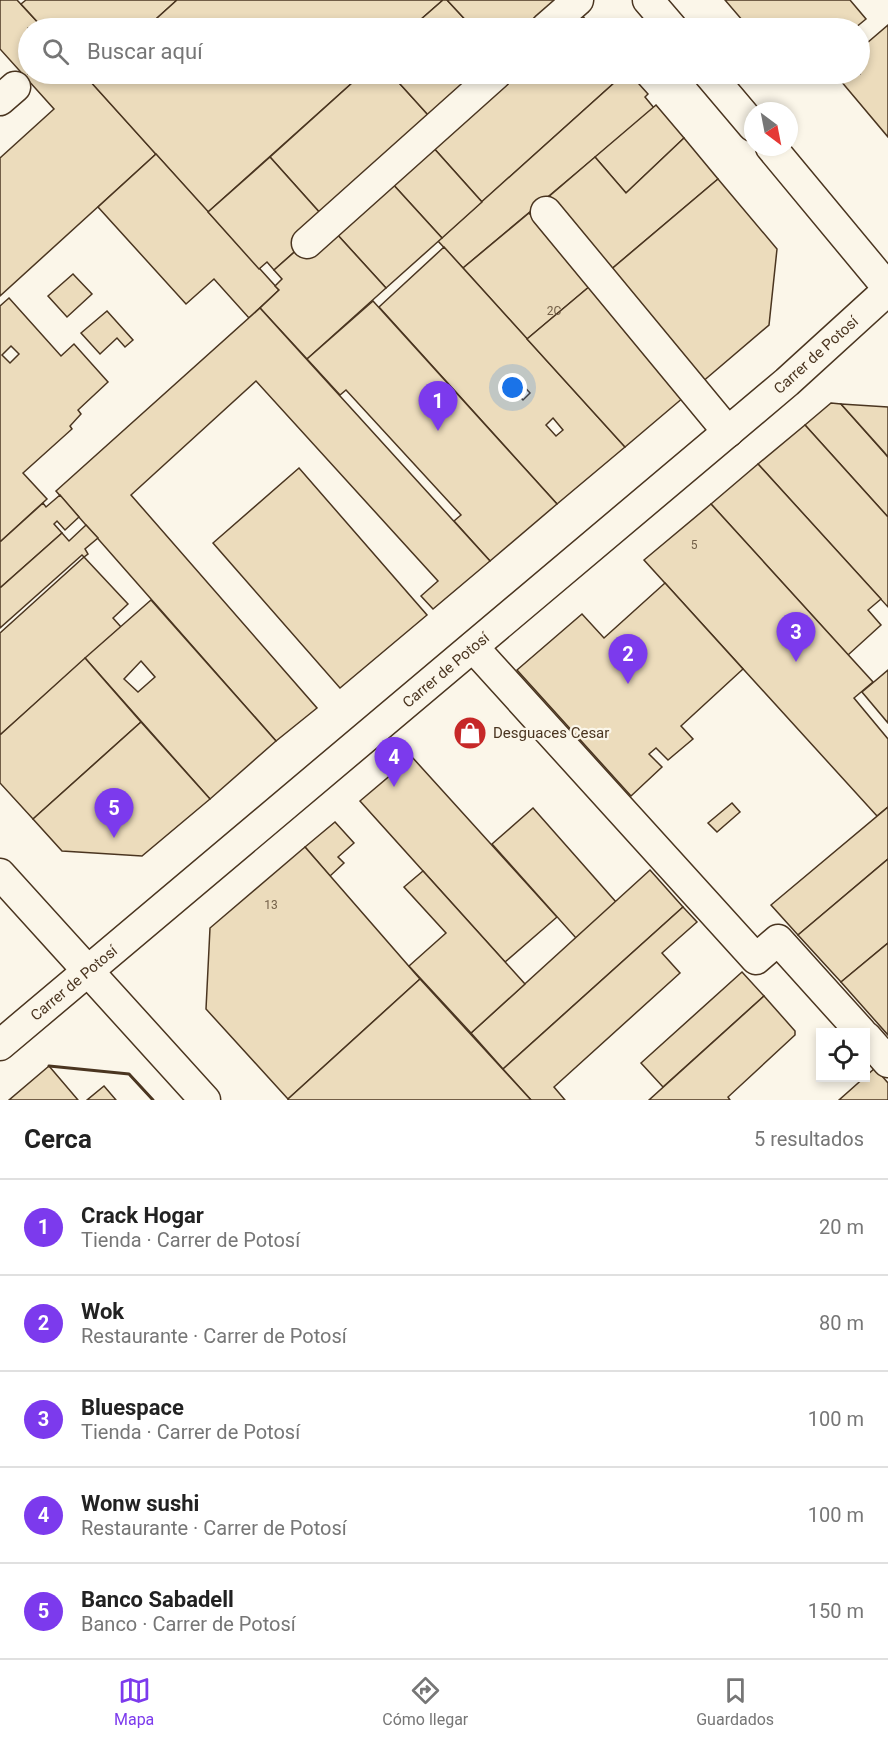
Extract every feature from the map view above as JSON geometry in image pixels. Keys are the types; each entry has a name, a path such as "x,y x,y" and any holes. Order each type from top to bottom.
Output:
{"street":[{"path":"557,18 578,0"},
{"path":"648,0 663,18"},
{"path":"308,243 485,84"},
{"path":"717,84 744,115"},
{"path":"778,156 888,289"},
{"path":"546,212 728,432"},
{"name":"Carrer de Potosí","path":"0,1045 798,373 888,289"},
{"path":"473,647 756,959 778,940 857,1028"},
{"path":"0,874 206,1100"},
{"path":"870,1042 888,1062"}],"building":[{"path":"0,0 17,0 34,18 18,18 18,69 0,49"},
{"path":"26,0 177,0 157,18 34,18 21,4"},
{"path":"177,0 443,0 422,18 157,18"},
{"path":"443,0 447,0 464,18 422,18"},
{"path":"447,0 558,0 538,18 464,18"},
{"path":"725,0 850,0 865,18 740,18"},
{"path":"579,12 584,18 572,18"},
{"path":"888,25 888,137 843,84 870,84 870,40"},
{"path":"32,84 93,84 156,154 0,296 0,158 54,109"},
{"path":"93,84 351,84 208,212"},
{"path":"351,84 400,84 429,116 321,214 270,157"},
{"path":"400,84 466,84 429,116"},
{"path":"499,84 613,84 482,202 431,145"},
{"path":"613,84 639,84 648,94 645,97 654,108 463,268 438,241"},
{"path":"656,105 684,138 626,193 595,157"},
{"path":"684,138 718,179 608,272 546,199 595,157 626,193"},
{"path":"431,145 482,202 442,238 390,181"},
{"path":"156,154 279,290 249,318 214,279 186,304 98,207"},
{"path":"270,157 321,214 292,239 300,247 274,270 267,262 259,269 208,212"},
{"path":"718,179 777,249 769,325 701,383 608,272"},
{"path":"390,181 442,238 386,288 335,232"},
{"path":"529,213 590,286 527,339 463,268"},
{"path":"335,232 386,288 307,359 260,308 279,290 275,286 282,279 274,270 300,247"},
{"path":"444,247 625,447 557,504 379,307","holes":["519,381 530,393 523,400 512,388","553,418 563,430 556,436 546,425"]},
{"path":"73,274 92,294 67,317 48,296"},
{"path":"590,286 684,397 625,447 527,339"},
{"path":"9,298 61,356 74,344 108,382 78,410 81,414 70,426 72,429 23,473 47,499 0,542 0,306","holes":["11,346 19,354 10,363 2,355"]},
{"path":"373,301 557,504 490,561 454,521 461,515 346,390 340,395 307,359"},
{"path":"260,308 490,561 433,609 421,596 438,581 256,381 131,495 317,708 276,741 56,491"},
{"path":"107,311 133,340 125,347 117,338 100,354 81,333"},
{"path":"831,403 841,404 888,457 888,517 805,425"},
{"path":"841,404 888,407 888,457 884,452"},
{"path":"805,425 888,517 888,607 758,464"},
{"path":"758,464 881,599 868,610 881,625 848,655 711,504"},
{"path":"299,468 427,615 340,688 213,543"},
{"path":"60,495 79,517 65,530 57,521 54,524 62,533 0,588 0,542 43,503 46,507"},
{"path":"711,504 873,682 854,698 888,739 888,807 877,816 644,560"},
{"path":"86,525 98,538 85,549 88,554 84,557 82,555 0,628 0,588 62,533 69,541"},
{"path":"84,557 128,604 113,618 121,627 0,735 0,633"},
{"path":"665,583 743,669 681,726 693,739 668,760 656,748 649,754 662,767 631,796 517,670 582,614 604,638"},
{"path":"151,600 276,741 210,799 85,658","holes":["141,661 155,677 138,692 124,679"]},
{"path":"85,658 141,722 33,819 0,783 0,735"},
{"path":"888,670 888,723 862,692"},
{"path":"141,722 210,799 142,856 62,851 33,819"},
{"path":"412,757 557,917 505,962 360,801"},
{"path":"732,803 740,812 717,832 708,823"},
{"path":"888,807 888,859 798,935 771,905"},
{"path":"533,808 616,902 576,938 492,844"},
{"path":"335,822 354,843 338,857 344,863 330,876 305,847"},
{"path":"305,847 420,979 288,1099 206,1009 210,928"},
{"path":"888,859 888,943 841,982 798,935"},
{"path":"650,870 683,907 503,1069 471,1033"},
{"path":"423,871 525,984 471,1033 409,966 446,933 404,887"},
{"path":"683,907 697,922 662,953 680,973 554,1087 565,1100 531,1100 503,1069"},
{"path":"888,943 888,1035 841,982"},
{"path":"742,972 764,996 663,1087 641,1063"},
{"path":"420,979 531,1100 288,1099"},
{"path":"764,996 795,1031 795,1035 728,1097 730,1100 649,1100"},
{"path":"49,1066 78,1100 9,1100"},
{"path":"875,1068 888,1083 888,1100 839,1100 859,1082 870,1082 870,1072"},
{"path":"104,1086 116,1100 87,1100"}],"wall":[{"path":"49,1066 129,1074 153,1100"}],"place":[{"name":"Crack Hogar","path":"438,431"},
{"name":"Bluespace","path":"796,662"},
{"name":"Wok","path":"628,684"},
{"name":"Desguaces Cesar","path":"470,733"},
{"name":"Wonw sushi","path":"394,787"},
{"name":"Banco Sabadell","path":"114,838"}]}
